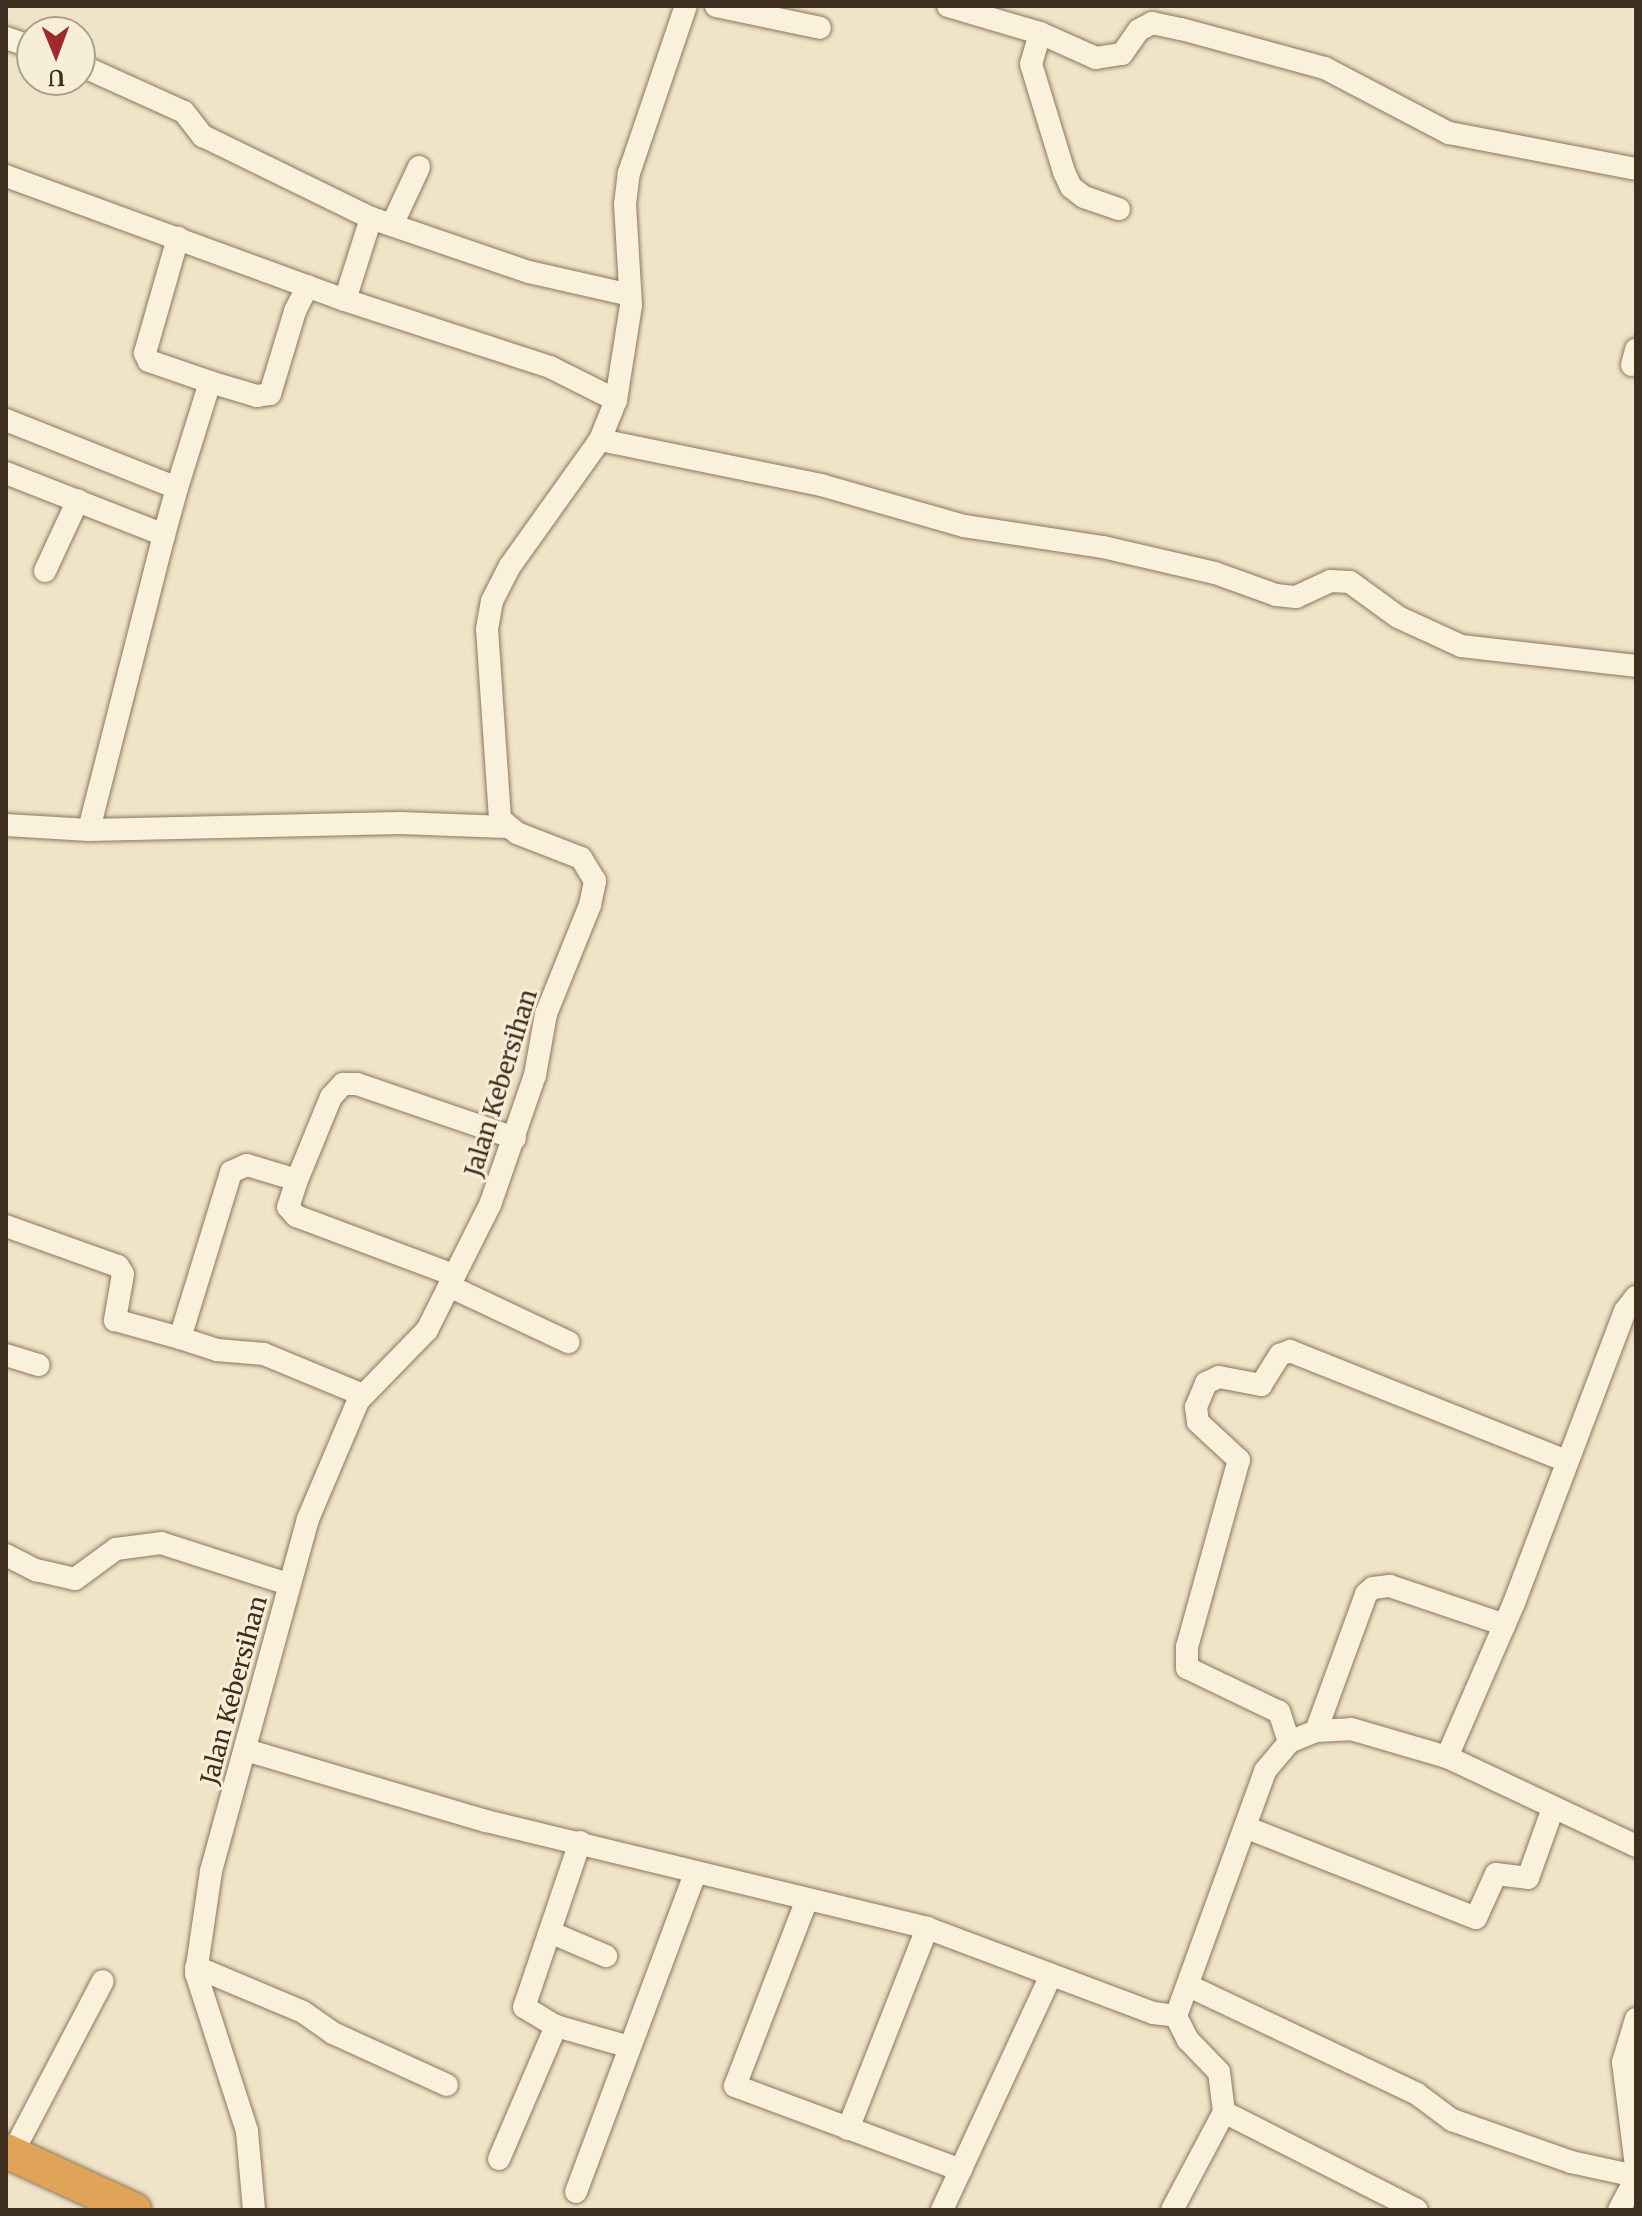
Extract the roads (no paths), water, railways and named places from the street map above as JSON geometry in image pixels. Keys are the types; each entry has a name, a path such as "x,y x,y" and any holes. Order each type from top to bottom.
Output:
{"highway":[{"path":"9,2153 134,2210"}],"street":[{"path":"6,825 89,830 400,823 506,827 497,789 487,629 492,601 510,566 600,440 616,400 630,295 629,173 686,6"},
{"path":"716,6 820,28"},
{"path":"948,6 1040,33 1096,58 1112,59 1152,23 1181,29 1325,68 1449,133 1636,169"},
{"path":"1040,33 1031,64 1064,172 1084,197 1119,209"},
{"path":"96,72 184,112 207,138 381,221 529,272 630,295"},
{"path":"345,300 381,221 419,167"},
{"path":"6,176 345,300 550,367 616,400"},
{"path":"178,238 145,353 149,361 257,396 270,394 308,286"},
{"path":"89,830 164,535 210,382"},
{"path":"6,420 177,488"},
{"path":"600,440 821,485 964,526 1117,550 1215,573 1276,595 1296,597 1330,581 1350,582 1398,617 1461,646 1636,666"},
{"path":"6,473 164,535"},
{"path":"45,571 78,500"},
{"name":"Jalan Kebersihan","path":"254,2210 247,2131 221,2060 196,1967 211,1871 246,1750 288,1584 337,1445 363,1395 427,1330 490,1205 535,1075 546,1014 595,881 581,858 506,827"},
{"path":"515,1138 357,1084 343,1084 331,1097 297,1180 290,1213 451,1280 568,1342"},
{"path":"180,1338 231,1172 247,1165 297,1180"},
{"path":"6,1226 118,1266 123,1274 115,1320 217,1350 264,1354 363,1395"},
{"path":"1447,1757 1505,1625 1625,1311 1636,1297"},
{"path":"1289,1742 1279,1712 1187,1668 1187,1647 1239,1460 1198,1422 1196,1407 1206,1383 1219,1377 1261,1385 1280,1355 1290,1351 1566,1461"},
{"path":"6,1355 38,1365"},
{"path":"6,1555 36,1570 75,1579 116,1549 161,1543 288,1584"},
{"path":"1316,1731 1366,1594 1373,1588 1390,1586 1505,1625"},
{"path":"1172,2210 1224,2112 1219,2072 1188,2040 1176,2016 1265,1771 1289,1742 1316,1731 1351,1729 1447,1757 1636,1846"},
{"path":"246,1750 471,1817 580,1842 806,1902 927,1928 1153,2013 1176,2016"},
{"path":"1245,1827 1475,1918 1497,1873 1528,1878 1553,1808"},
{"path":"580,1842 552,1933 524,2007 556,2026 626,2046"},
{"path":"576,2192 626,2046 695,1873"},
{"path":"806,1902 735,2086 961,2170"},
{"path":"848,2129 927,1928"},
{"path":"552,1933 606,1956"},
{"path":"196,1967 303,2012 333,2033 447,2085"},
{"path":"942,2210 1051,1975"},
{"path":"9,2153 103,1981"},
{"path":"1189,1986 1417,2094 1452,2120 1571,2162 1636,2177 1619,2210"},
{"path":"1636,2019 1623,2062 1636,2166"},
{"path":"499,2159 556,2026"},
{"path":"1224,2112 1417,2210"}]}
